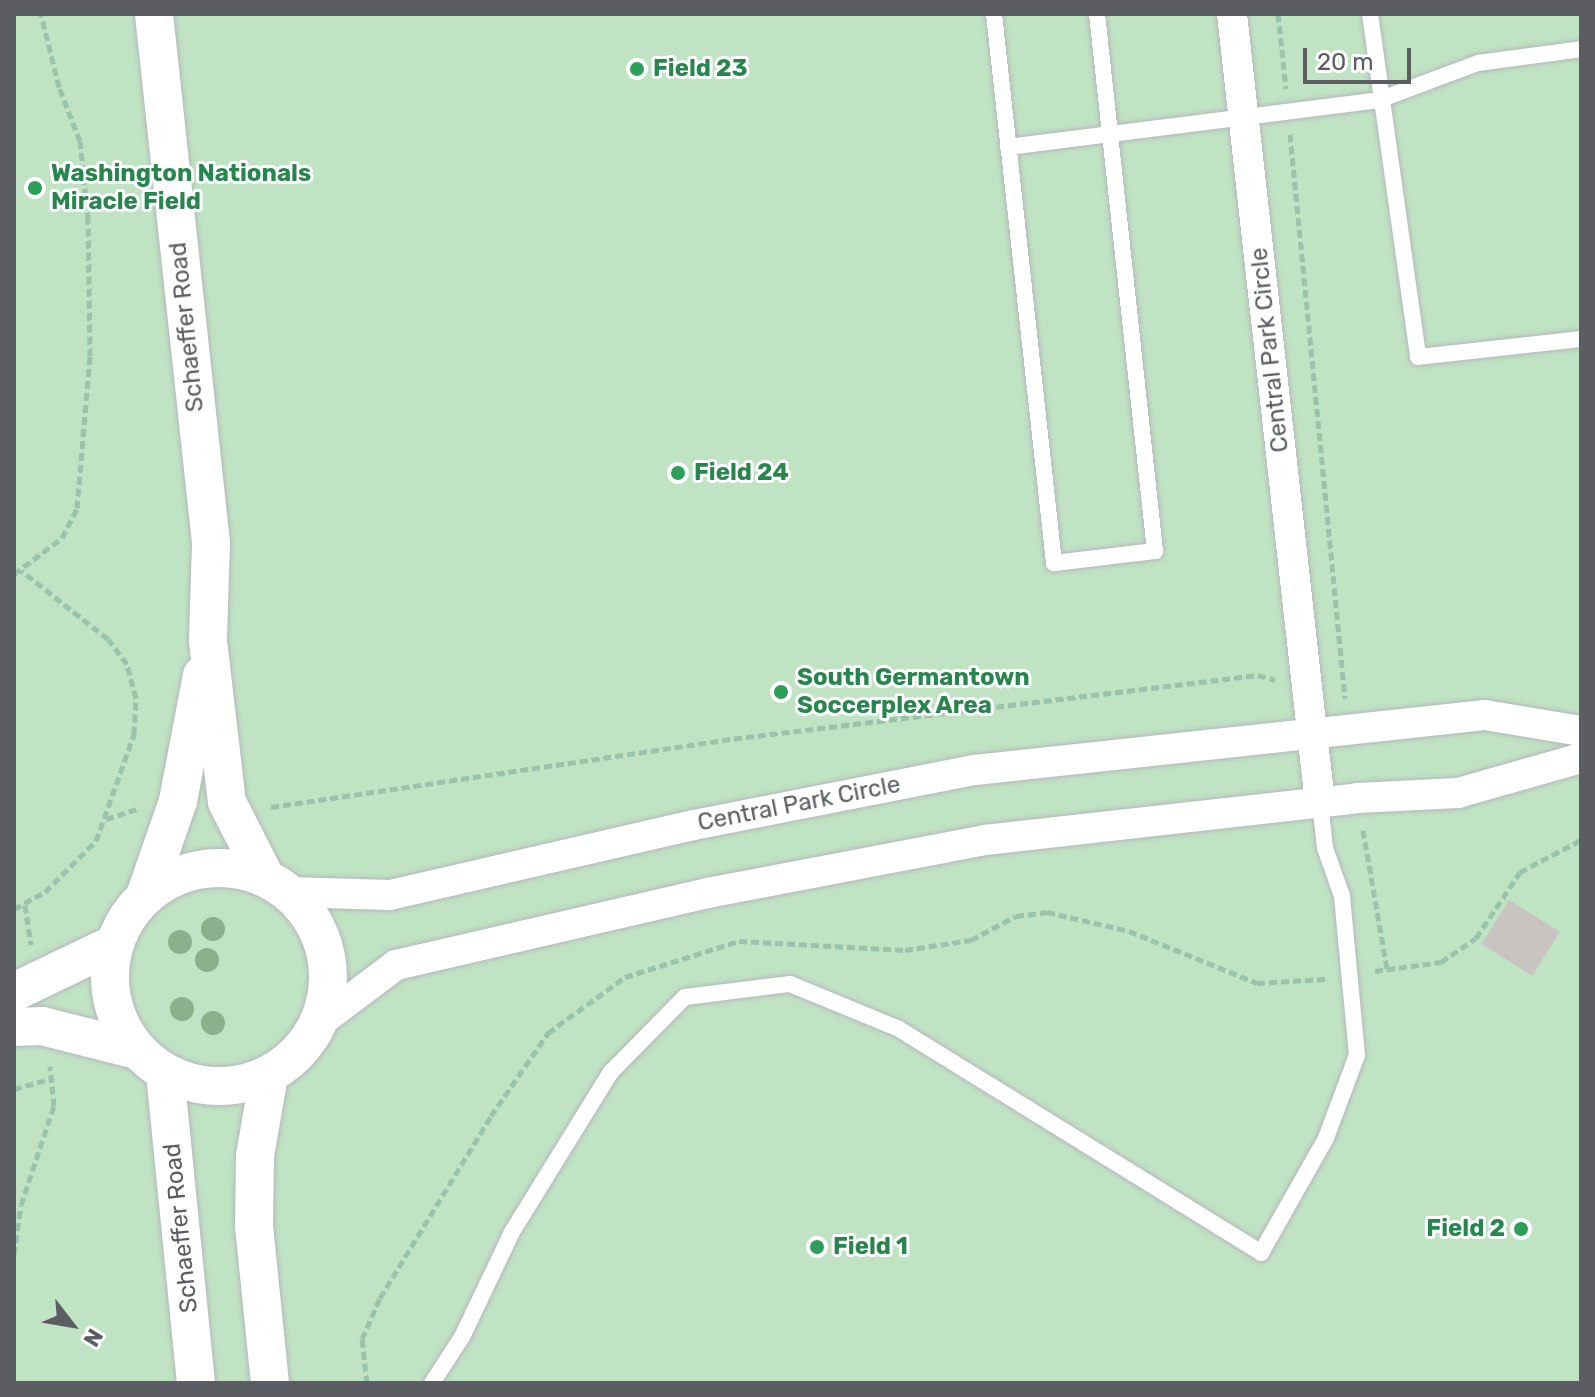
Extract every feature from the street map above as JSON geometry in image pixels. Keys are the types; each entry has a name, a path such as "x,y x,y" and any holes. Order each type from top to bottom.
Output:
{"street":[{"name":"Schaeffer Road","path":"154,14 211,543 208,641 227,802 277,885"},
{"name":"Central Park Circle","path":"1232,14 1320,803"},
{"name":"Schaeffer Road","path":"145,896 178,801 208,641"},
{"name":"Central Park Circle","path":"277,885 390,895 694,825 975,770 1314,735 1377,723 1485,715 1581,731"},
{"path":"28,1027 151,1062 206,1087 241,1085 269,1075 295,1056 320,1022 396,965 708,893 985,840 1357,798 1458,793 1581,758"},
{"path":"14,992 110,946 145,896 171,878 204,868 233,868 277,885 312,917 327,952 329,989 320,1022"},
{"path":"110,946 110,990 119,1021 151,1062"},
{"name":"Schaeffer Road","path":"151,1062 196,1383"},
{"path":"269,1075 255,1156 254,1226 270,1383"}],"lane":[{"path":"994,14 1054,563 1155,551 1097,14"},
{"path":"1370,14 1379,100 1418,357 1581,339"},
{"path":"1008,147 1244,120 1379,100 1478,63 1581,49"},
{"path":"432,1383 462,1337 512,1232 611,1072 685,997 790,984 899,1029 1261,1253 1326,1138 1357,1055 1342,896 1325,848 1320,803"}],"path":[{"path":"14,574 62,538 77,508 90,356 88,220 80,141 59,87 41,14"},
{"path":"227,802 252,810 722,740 1258,675 1345,703 1278,14"},
{"path":"14,909 45,892 96,841 134,734 136,698 127,664 108,639 22,571"},
{"path":"1357,798 1387,969"},
{"path":"986,929 1016,916 1079,915 1257,983 1349,975 1441,962 1476,938 1520,872 1581,840"},
{"path":"14,1254 21,1205 54,1106 53,1078 28,1027"},
{"path":"14,1089 53,1078"}],"green space":[{"name":"South Germantown Soccerplex Area","path":"14,14 1581,14 1581,1383 14,1383"}],"building":[{"path":"1509,900 1560,932 1532,976 1481,944"}],"place":[{"name":"Field 23","path":"637,69"},
{"name":"Washington Nationals Miracle Field","path":"35,188"},
{"name":"Field 24","path":"678,473"},
{"name":"South Germantown Soccerplex Area","path":"781,692"},
{"name":"Field 2","path":"1521,1229"},
{"name":"Field 1","path":"817,1247"}]}
